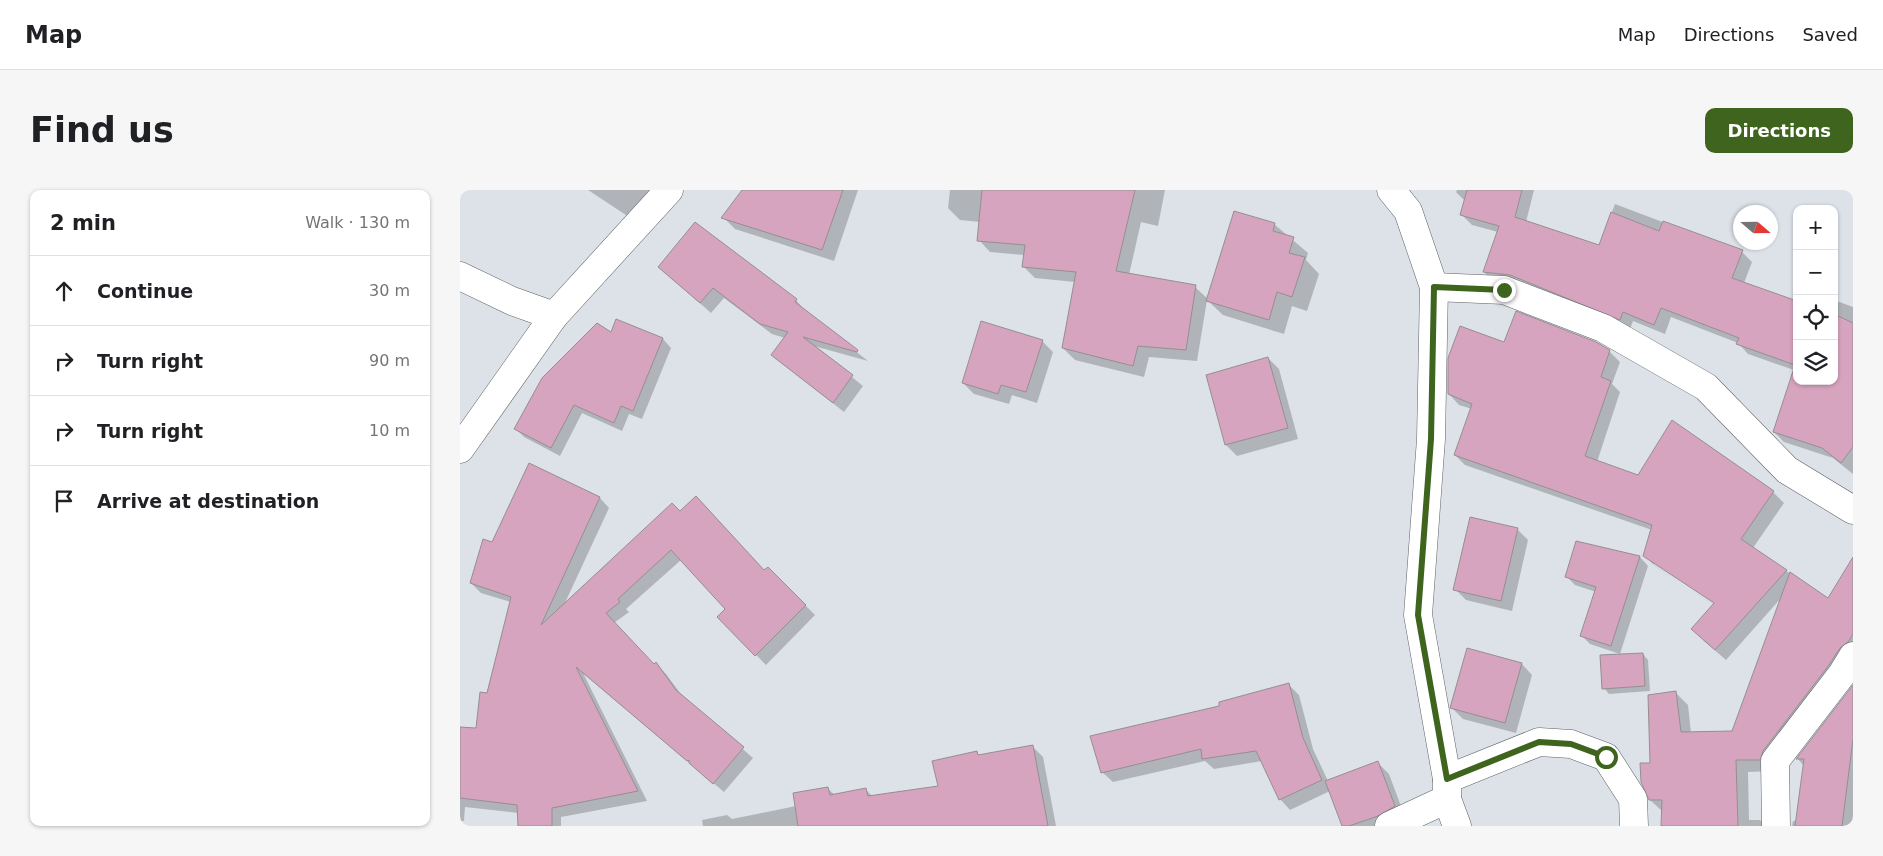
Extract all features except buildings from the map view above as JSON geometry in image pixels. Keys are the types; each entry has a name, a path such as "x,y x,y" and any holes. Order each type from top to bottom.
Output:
{"street":[{"path":"460,449 554,316 669,190"},
{"path":"1391,190 1410,200 1434,287 1431,439 1418,615 1447,789 1457,826"},
{"path":"460,276 512,300 554,316"},
{"path":"1434,287 1504,290 1603,328 1706,387 1787,470 1853,510"},
{"path":"1776,826 1775,761 1853,656"},
{"path":"1388,826 1447,789 1539,742 1571,744 1606,757 1633,799 1634,826"}],"route":[{"path":"1504,290 1434,287 1431,439 1418,615 1447,779 1539,742 1571,744 1606,757"}]}
